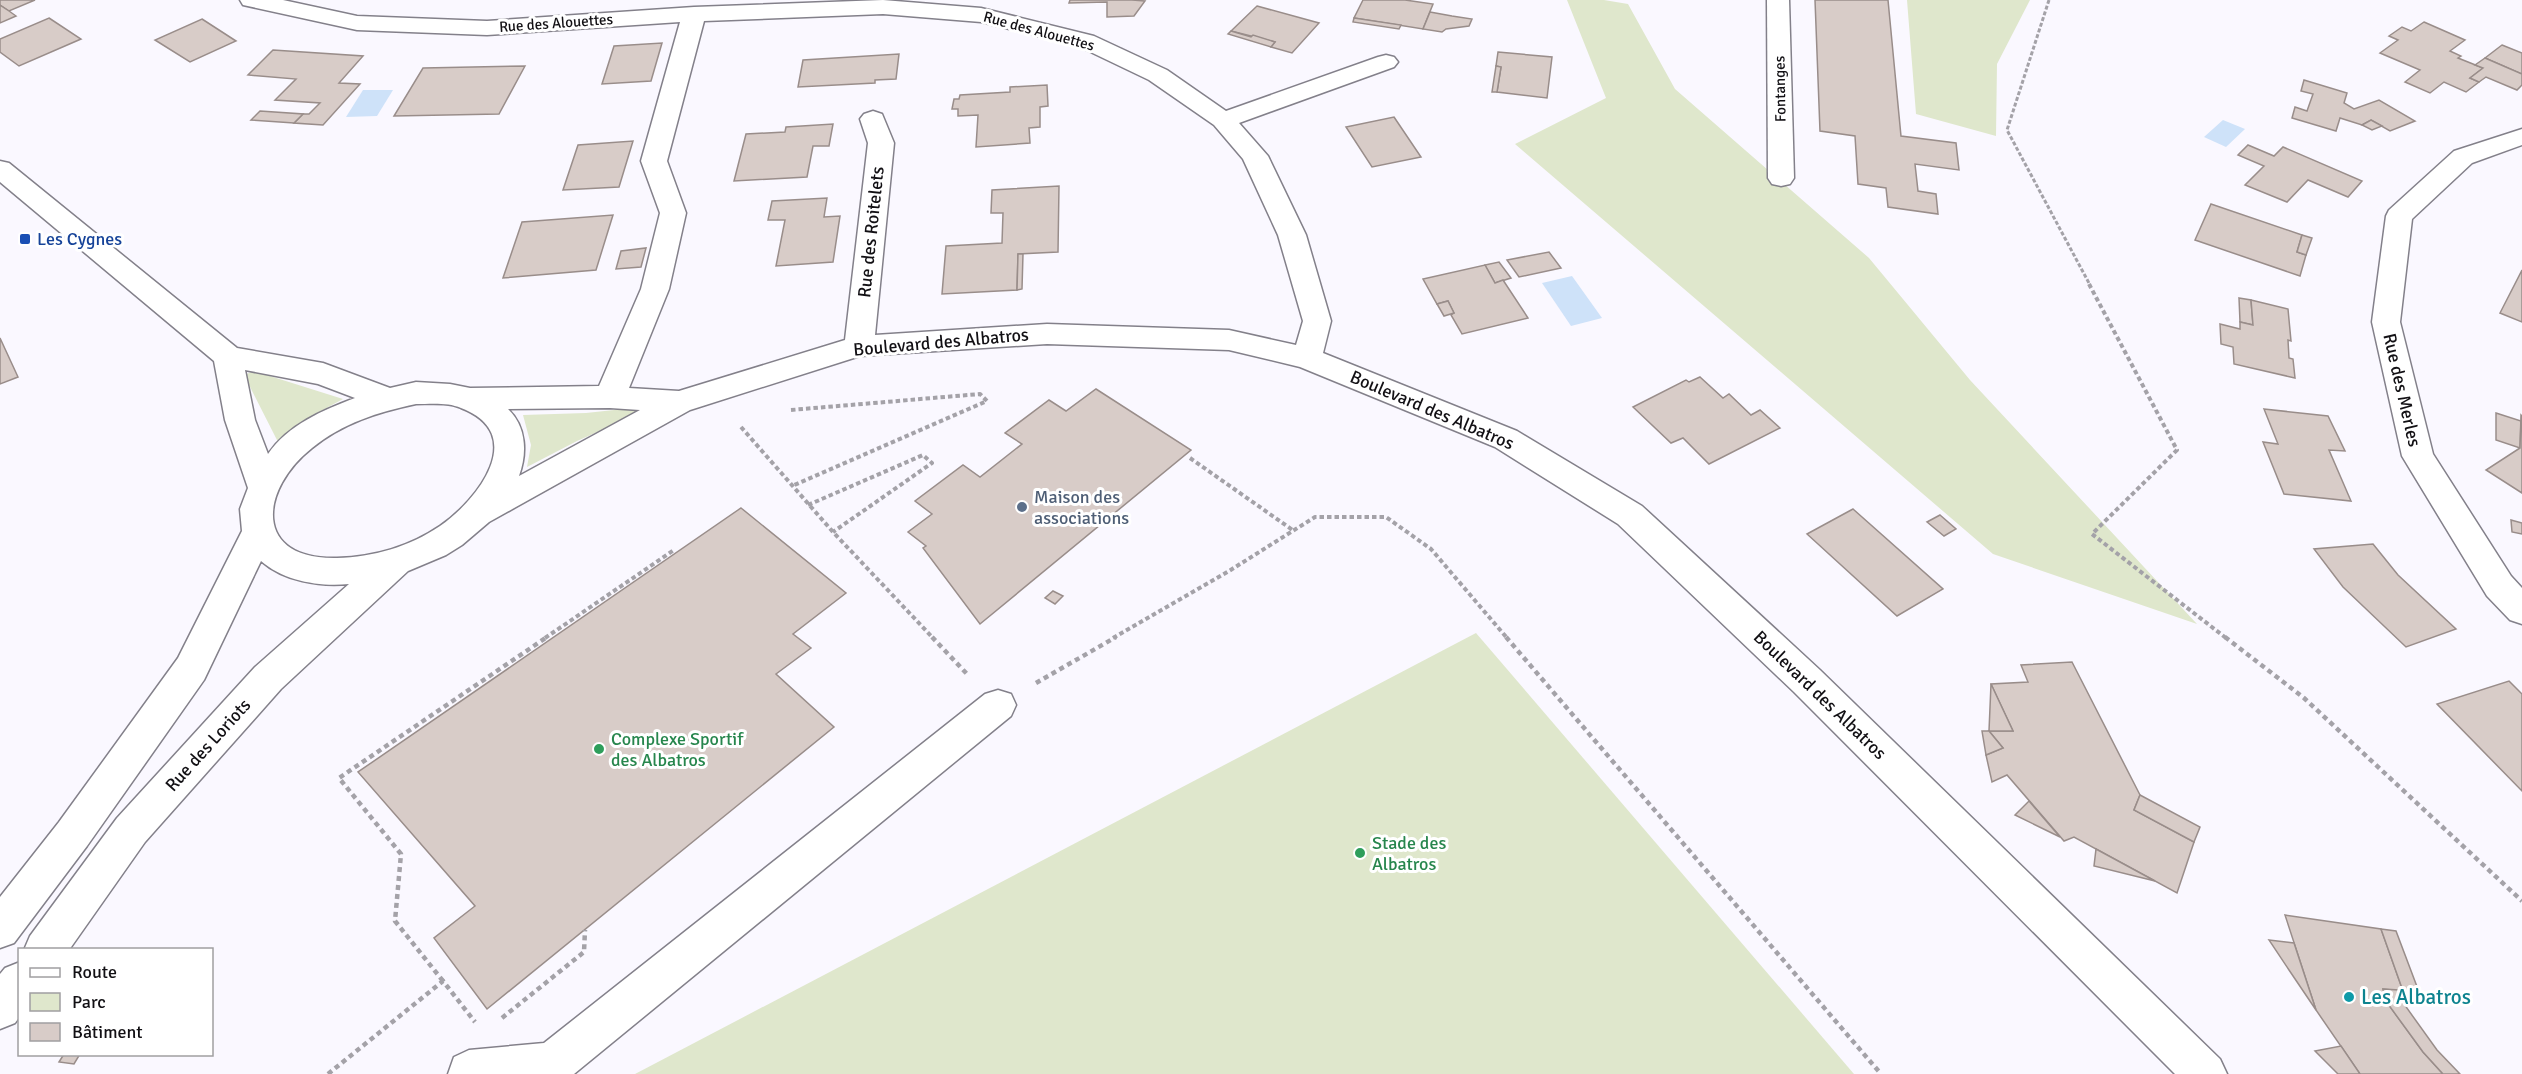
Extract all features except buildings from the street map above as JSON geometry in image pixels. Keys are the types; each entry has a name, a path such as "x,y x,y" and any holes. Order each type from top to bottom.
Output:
{"street":[{"name":"Rue des Alouettes","path":"251,0 357,23 487,28 694,14 883,7 981,15 1086,42 1158,75 1223,120 1255,156 1292,235 1317,321 1307,358"},
{"name":"Fontanges","path":"1778,0 1781,178"},
{"path":"609,397 655,290 673,213 654,161 694,14"},
{"path":"1223,120 1386,62"},
{"name":"Rue des Roitelets","path":"859,346 881,143 873,119"},
{"name":"Rue des Merles","path":"2522,137 2463,157 2399,216 2386,322 2418,456 2510,585 2522,610"},
{"path":"0,169 228,357 323,374 386,398"},
{"name":"Boulevard des Albatros","path":"479,513 679,402 859,346 1058,334 1229,340 1307,358 1506,439 1630,515 1807,681 2205,1074"},
{"path":"228,357 240,420 263,486"},
{"path":"426,393 470,399 490,410 504,425 510,444 509,466 498,489 479,513 446,538 396,562 366,570 335,572 308,569 285,561 268,548 258,532 256,510 263,486 277,463 298,442 335,418 386,398 426,393"},
{"name":"Boulevard des Albatros","path":"470,399 609,397 679,402"},
{"path":"0,929 73,834 191,669 258,532"},
{"name":"Rue des Loriots","path":"45,948 131,830 268,678 396,562"},
{"path":"470,1072 552,1064 998,705"},
{"path":"0,1008 18,985"}],"path":[{"path":"2049,0 2007,130 2177,450 2092,534 2304,698 2522,901"},
{"path":"780,411 980,394 987,401 792,486"},
{"path":"741,427 832,532 998,705 1229,571 1315,517 1386,517 1431,549 1881,1074"},
{"path":"808,505 923,455 932,463 832,532"},
{"path":"1190,458 1294,531"},
{"path":"477,1024 395,921 401,854 339,778 674,550"},
{"path":"493,1025 584,952 585,930"},
{"path":"328,1074 443,981"}],"green space":[{"path":"1567,0 1604,0 1628,4 1675,89 1869,258 1970,380 2197,624 1993,554 1515,144 1606,98"},
{"path":"1907,0 2030,0 1997,64 1996,136 1916,114"},
{"path":"254,371 343,399 310,417 278,442 244,375"},
{"path":"642,407 645,411 577,441 527,467 531,445 523,415 586,413"},
{"name":"Stade des Albatros","path":"1476,633 1854,1074 635,1074"}],"water":[{"path":"363,90 393,90 377,116 346,117"},
{"path":"2223,120 2245,129 2226,147 2204,137"},
{"path":"1572,276 1602,318 1571,326 1542,283"}],"place":[{"name":"Les Cygnes","path":"25,239"},
{"name":"Maison des associations","path":"1022,507"},
{"name":"Complexe Sportif des Albatros","path":"599,749"},
{"name":"Stade des Albatros","path":"1360,853"},
{"name":"Les Albatros","path":"2349,997"}]}
